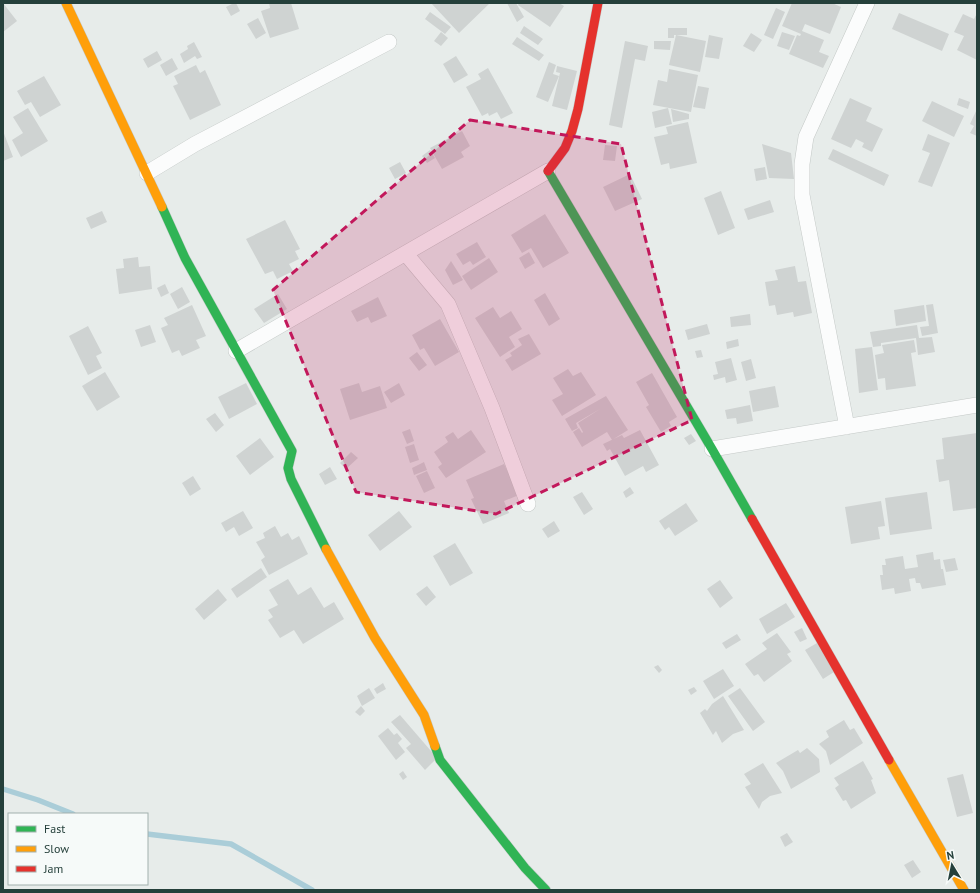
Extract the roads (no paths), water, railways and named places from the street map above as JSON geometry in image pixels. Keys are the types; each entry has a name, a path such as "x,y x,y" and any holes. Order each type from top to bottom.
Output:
{"street":[{"path":"66,3 147,173 185,258 292,451 288,468 291,479 331,560 375,638 424,715 440,760 524,868 546,890"},
{"path":"236,351 548,171 565,148 572,131 578,109 598,3"},
{"path":"847,427 802,195 802,164 806,137 867,3"},
{"path":"147,173 201,141 389,42"},
{"path":"548,171 712,449 964,890"},
{"path":"406,254 448,304 492,408 528,504"},
{"path":"712,449 977,405"}],"waterway":[{"path":"3,789 38,800 70,813"},
{"path":"148,834 231,844 312,890"}]}
